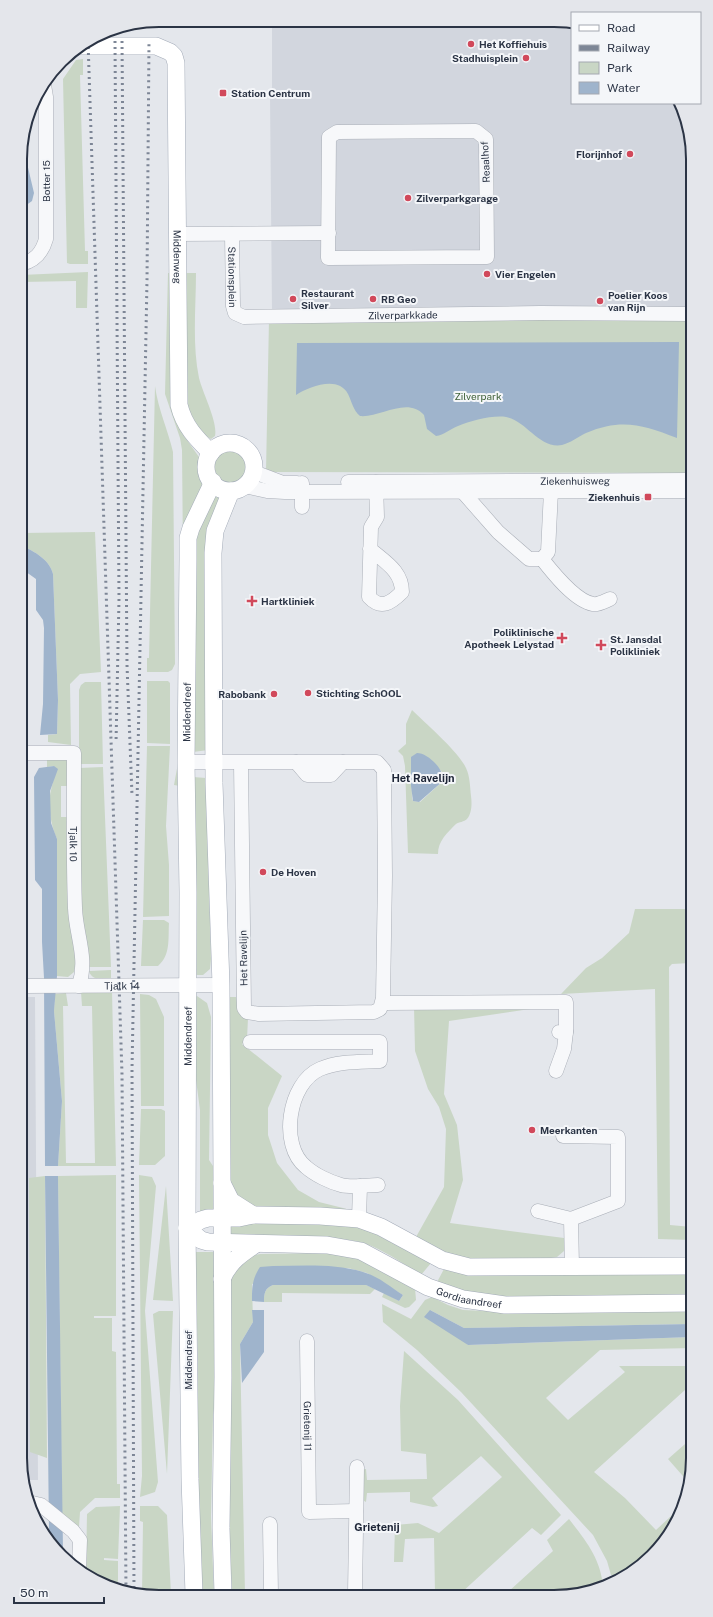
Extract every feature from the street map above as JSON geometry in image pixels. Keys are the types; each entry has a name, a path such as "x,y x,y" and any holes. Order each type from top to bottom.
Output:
{"main road":[{"name":"Middenweg","path":"91,46 156,46 170,52 174,56 177,77 179,405 185,425 211,453"},
{"path":"223,1590 221,1528 223,1377 221,986 214,763 214,540 218,520 243,483 253,459 250,452 239,444 225,444 211,453 206,467 209,478 212,482 218,487 243,483"},
{"name":"Middendreef","path":"194,1590 190,1479 187,1228 188,892 186,762 188,538 212,482"},
{"path":"222,1183 231,1200 252,1215"},
{"path":"187,1228 201,1220 239,1218 252,1215 320,1216 359,1219 381,1227 442,1260 469,1267 686,1266"},
{"name":"Gordiaandreef","path":"187,1228 201,1240 222,1244 327,1245 361,1251 428,1287 463,1299 505,1305 686,1303"},
{"path":"222,1279 227,1268 236,1257 256,1244"}],"street":[{"name":"Botter 15","path":"27,262 39,254 46,240 45,93"},
{"name":"Reaalhof","path":"476,131 486,139 487,257 328,258 327,242 329,233 328,137 337,132 476,131"},
{"name":"Stationsplein","path":"178,234 329,233"},
{"name":"Stationsplein","path":"232,234 235,313 244,317 266,317"},
{"name":"Zilverparkkade","path":"266,317 540,313 686,314"},
{"name":"Ziekenhuisweg","path":"243,483 267,491 303,488 462,486 686,480"},
{"name":"Ziekenhuisweg","path":"462,486 551,491 686,490"},
{"path":"462,486 498,532 529,559 542,559 566,586 582,600 593,604 602,603 610,599"},
{"path":"370,549 371,526 377,517 376,487"},
{"path":"302,507 303,488"},
{"name":"Ziekenhuisweg","path":"542,559 548,552 551,491"},
{"name":"Tjalk 10","path":"27,753 74,753 75,907 84,969 79,986"},
{"path":"186,762 296,762 307,775 331,775 343,762 377,762 384,770 385,876 383,1003 566,1002 562,1032 564,1049 556,1070"},
{"name":"Het Ravelijn","path":"241,763 244,1008 247,1012 259,1014 374,1012 380,1009 383,1003"},
{"name":"Tjalk 14","path":"27,986 221,986"},
{"path":"250,1042 380,1042 380,1060 343,1063 318,1069 305,1082 294,1099 290,1116 290,1135 294,1152 305,1167 342,1186 378,1185"},
{"path":"538,1211 571,1219 618,1201 618,1137 563,1136"},
{"path":"359,1219 360,1186"},
{"path":"571,1219 572,1267"},
{"name":"Grietenij 11","path":"307,1341 309,1512 356,1512"},
{"path":"355,1590 357,1467"},
{"path":"36,1507 73,1531 80,1540 79,1563"},
{"path":"270,1524 271,1590"}],"shaded area":[{"path":"272,27 563,27 571,28 571,104 674,104 676,108 682,125 686,159 686,307 272,312 270,95 272,87"},
{"path":"27,997 35,997 38,1480 29,1480 27,1458"}],"green space":[{"path":"83,59 83,75 80,75 85,251 88,251 88,264 70,264 67,263 63,79 76,60"},
{"path":"88,272 87,308 76,308 76,281 27,282 27,275"},
{"path":"168,273 172,273 182,433 199,457 204,482 195,508 180,786 174,785 178,763 178,680 184,663 182,450 180,438 165,394"},
{"path":"184,273 196,273 195,326 197,365 201,385 214,423 215,436 211,439 206,436 187,414"},
{"name":"Zilverpark","path":"686,318 686,473 266,472 269,319"},
{"path":"155,386 158,403 173,452 175,664 172,670 168,672 147,672 147,658 149,658"},
{"path":"227,451 233,451 243,458 246,467 245,473 239,480 233,483 227,483 217,476 214,470 214,464 221,454"},
{"path":"215,493 224,496 208,750 193,752 193,537"},
{"path":"95,532 101,672 80,674 70,684 71,745 48,742 48,735 57,734 58,700 53,574 49,564 45,560 27,549 27,533"},
{"path":"147,681 168,681 170,683 170,744 147,743"},
{"path":"85,682 101,682 103,764 79,764 79,690 81,685"},
{"path":"412,710 462,761 466,768 470,782 472,802 470,814 467,819 456,824 446,834 441,841 438,854 408,853 405,766 403,756 398,751 406,744 406,724","holes":["411,757 431,760 442,772 443,781 420,802 413,801"]},
{"path":"147,746 170,746 166,826 169,865 169,916 143,917"},
{"path":"47,756 66,760 68,763 69,786 61,786 61,817 69,817 77,956 74,972 68,977 57,976 57,839 51,822 49,802 55,769 54,766 47,767"},
{"path":"103,767 111,967 89,967 82,922 79,768"},
{"path":"193,777 206,778 211,959 210,969 203,975 192,975"},
{"path":"635,909 686,909 686,963 672,964 669,967 670,1225 686,1226 686,1240 658,1239 655,989 561,994 586,968 602,958 629,933"},
{"path":"143,920 164,920 169,923 167,952 162,962 158,966 141,966"},
{"path":"111,970 111,979 95,978 89,971"},
{"path":"112,991 116,1166 58,1166 62,1101 54,1011 55,994 66,993 68,1006 63,1006 66,1163 95,1163 92,1006 82,1006 81,992"},
{"path":"140,994 149,995 156,999 164,1017 164,1106 141,1106"},
{"path":"197,996 207,1003 211,1017 209,1160 217,1172 217,1212 200,1212 200,1110 191,1042 195,997"},
{"path":"224,997 236,997 239,1012 248,1018 247,1039 242,1044 282,1076 268,1108 268,1135 277,1163 298,1190 319,1202 347,1209 258,1208 242,1203 225,1177"},
{"path":"557,1005 449,1021 444,1094 457,1125 463,1180 450,1223 564,1238 564,1251 557,1257 539,1260 466,1259 444,1252 416,1237 444,1187 446,1129 439,1107 428,1089 415,1051 414,1006"},
{"path":"141,1109 161,1109 165,1111 165,1156 155,1165 139,1165"},
{"path":"116,1175 116,1316 94,1316 94,1318 112,1318 112,1351 116,1352 117,1484 120,1484 120,1498 95,1498 80,1512 79,1527 62,1513 58,1176"},
{"path":"139,1175 152,1177 156,1186 145,1311 158,1482 155,1492 140,1497 142,1476"},
{"path":"45,1176 47,1458 30,1452 29,1178"},
{"path":"166,1186 173,1301 153,1300"},
{"path":"225,1222 331,1222 362,1227 431,1263 421,1275 380,1250 366,1244 333,1238 297,1237 226,1240"},
{"path":"195,1252 217,1252 218,1383 213,1415 211,1516 214,1590 200,1590 197,1569 198,1359"},
{"path":"328,1253 356,1255 415,1288 416,1300 409,1307 405,1308 382,1297 384,1293 399,1301 403,1295 367,1273 348,1268 252,1284 253,1322 240,1344 245,1590 232,1590 227,1485 229,1275 250,1256 260,1254"},
{"path":"444,1269 469,1274 686,1274 686,1296 505,1298 482,1296 436,1284"},
{"path":"273,1285 366,1285 375,1289 370,1294 282,1293 282,1302 264,1302 266,1291"},
{"path":"432,1297 463,1310 508,1312 686,1309 686,1324 464,1328 430,1310 468,1345 686,1337 686,1348 600,1350 546,1398 568,1420 625,1372 619,1366 686,1366 686,1391 685,1390 594,1472 625,1498 656,1530 673,1514 659,1538 634,1563 614,1575 611,1575 607,1561 593,1535 461,1392 417,1350 383,1322 382,1304 411,1319 425,1300"},
{"path":"159,1311 173,1311 167,1474 153,1314"},
{"path":"404,1351 458,1400 561,1515 541,1535 532,1528 464,1590 435,1590 434,1538 405,1539 403,1562 394,1562 395,1525 418,1523 439,1533 502,1477 481,1456 432,1498 438,1506 433,1507 410,1502 410,1492 367,1493 366,1502 359,1498 360,1470 366,1469 367,1480 427,1479 426,1454 401,1451 400,1406"},
{"path":"686,1443 686,1467 684,1477 668,1459"},
{"path":"120,1506 118,1559 104,1558 104,1560 118,1561 118,1583 108,1580 86,1568 87,1514 96,1507"},
{"path":"140,1506 158,1506 167,1515 171,1590 142,1589 143,1522 140,1521"},
{"path":"569,1519 592,1551 602,1581 588,1586 571,1589 510,1590 553,1551 547,1540"}],"water":[{"path":"27,163 34,193 32,201 27,205"},
{"path":"679,342 677,438 643,427 622,425 599,428 565,444 554,445 539,439 520,423 506,417 488,418 469,422 436,436 427,429 424,415 410,407 402,407 368,416 360,416 354,409 348,394 343,388 337,385 323,384 296,395 297,343"},
{"path":"27,549 45,560 49,564 53,574 58,700 57,734 40,735 43,704 44,628 43,620 36,610 36,579 27,573"},
{"path":"417,753 431,759 439,767 443,777 443,781 419,802 413,801 411,786 411,757"},
{"path":"54,766 58,769 50,791 51,823 57,839 57,976 54,1011 62,1101 58,1166 45,1166 42,889 35,880 34,777 39,768"},
{"path":"45,1176 58,1176 63,1548 49,1530"},
{"path":"331,1266 355,1270 376,1277 403,1295 399,1301 366,1285 273,1285 266,1291 264,1302 252,1301 253,1284 257,1271 260,1267"},
{"path":"252,1310 264,1310 264,1352 242,1383 240,1344 253,1322"},
{"path":"430,1310 464,1328 686,1324 686,1337 468,1345 424,1317"}],"railway":[{"path":"115,41 119,599 116,743"},
{"path":"122,41 127,665 132,795"},
{"path":"134,1587 132,1069 147,280 149,41"},
{"path":"88,48 122,1074 126,1585"}],"place":[{"name":"Het Koffiehuis","path":"471,44"},
{"name":"Stadhuisplein","path":"526,58"},
{"name":"Station Centrum","path":"223,93"},
{"name":"Florijnhof","path":"630,154"},
{"name":"Zilverparkgarage","path":"408,198"},
{"name":"Vier Engelen","path":"487,274"},
{"name":"Restaurant Silver","path":"293,299"},
{"name":"RB Geo","path":"373,299"},
{"name":"Poelier Koos van Rijn","path":"600,301"},
{"name":"Ziekenhuis","path":"648,497"},
{"name":"Hartkliniek","path":"252,601"},
{"name":"Poliklinische Apotheek Lelystad","path":"562,638"},
{"name":"St. Jansdal Polikliniek","path":"601,645"},
{"name":"Stichting SchOOL","path":"308,693"},
{"name":"Rabobank","path":"274,694"},
{"name":"De Hoven","path":"263,872"},
{"name":"Meerkanten","path":"532,1130"}],"district":[{"name":"Het Ravelijn","path":"423,778"},
{"name":"Grietenij","path":"377,1527"}]}
